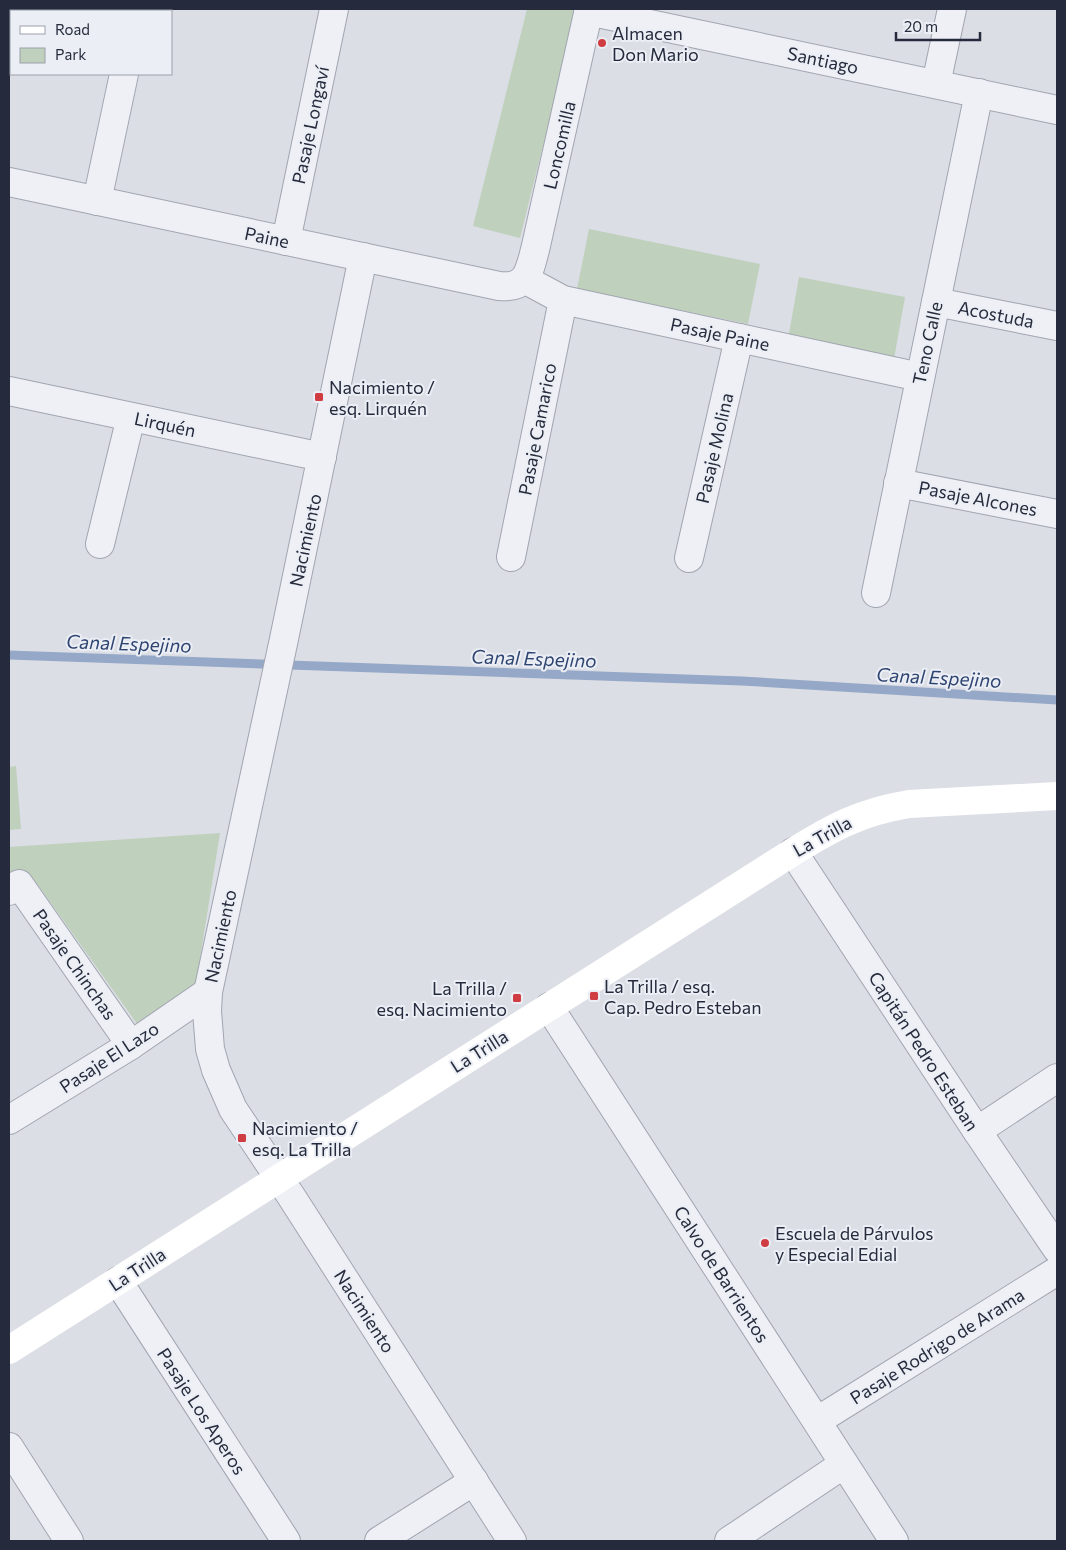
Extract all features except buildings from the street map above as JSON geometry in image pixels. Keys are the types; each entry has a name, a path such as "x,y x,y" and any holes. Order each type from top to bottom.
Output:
{"street":[{"name":"Pasaje Longaví","path":"286,241 334,9"},
{"path":"936,84 952,9"},
{"name":"Santiago","path":"589,10 1057,110"},
{"name":"Loncomilla","path":"524,279 534,250 589,10"},
{"path":"97,201 124,75"},
{"name":"Teno Calle","path":"876,593 979,93"},
{"name":"Paine","path":"9,182 499,286 510,287 518,285 524,279"},
{"name":"Nacimiento","path":"363,257 284,640 208,992 210,1049 218,1076 233,1109 279,1177 512,1541"},
{"name":"Pasaje Paine","path":"524,279 563,300 920,378"},
{"name":"Pasaje Camarico","path":"511,557 563,300"},
{"name":"Acostuda","path":"936,302 1057,326"},
{"name":"Pasaje Molina","path":"689,558 739,338"},
{"name":"Lirquén","path":"9,391 322,457"},
{"path":"100,544 131,417"},
{"name":"Pasaje Alcones","path":"898,483 1057,514"},
{"name":"La Trilla","path":"9,1350 279,1177 837,826 860,815 908,804 1057,796"},
{"name":"Capitán Pedro Esteban","path":"793,852 1057,1249"},
{"name":"Pasaje Chinchas","path":"14,887 131,1045"},
{"name":"Pasaje El Lazo","path":"9,1120 131,1045 208,992"},
{"name":"Calvo de Barrientos","path":"549,1007 894,1541"},
{"path":"977,1131 1057,1078"},
{"name":"Pasaje Rodrigo de Arama","path":"817,1421 1057,1271"},
{"name":"Pasaje Los Aperos","path":"118,1281 286,1541"},
{"path":"9,1447 69,1541"},
{"path":"728,1541 844,1464"},
{"path":"379,1541 474,1481"}],"green space":[{"path":"527,9 577,9 520,238 473,226"},
{"path":"589,229 760,264 748,324 577,289"},
{"path":"799,277 905,297 894,359 788,339"},
{"path":"16,766 21,829 9,830 9,767"},
{"path":"220,833 196,984 140,1028 38,885 9,877 9,847"}],"waterway":[{"name":"Canal Espejino","path":"9,655 742,681 1057,700"}],"place":[{"name":"Almacen Don Mario","path":"602,43"},
{"name":"Nacimiento / esq. Lirquén","path":"319,397"},
{"name":"La Trilla / esq. Cap. Pedro Esteban","path":"594,996"},
{"name":"La Trilla / esq. Nacimiento","path":"517,998"},
{"name":"Nacimiento / esq. La Trilla","path":"242,1138"},
{"name":"Escuela de Párvulos y Especial Edial","path":"765,1243"}]}
